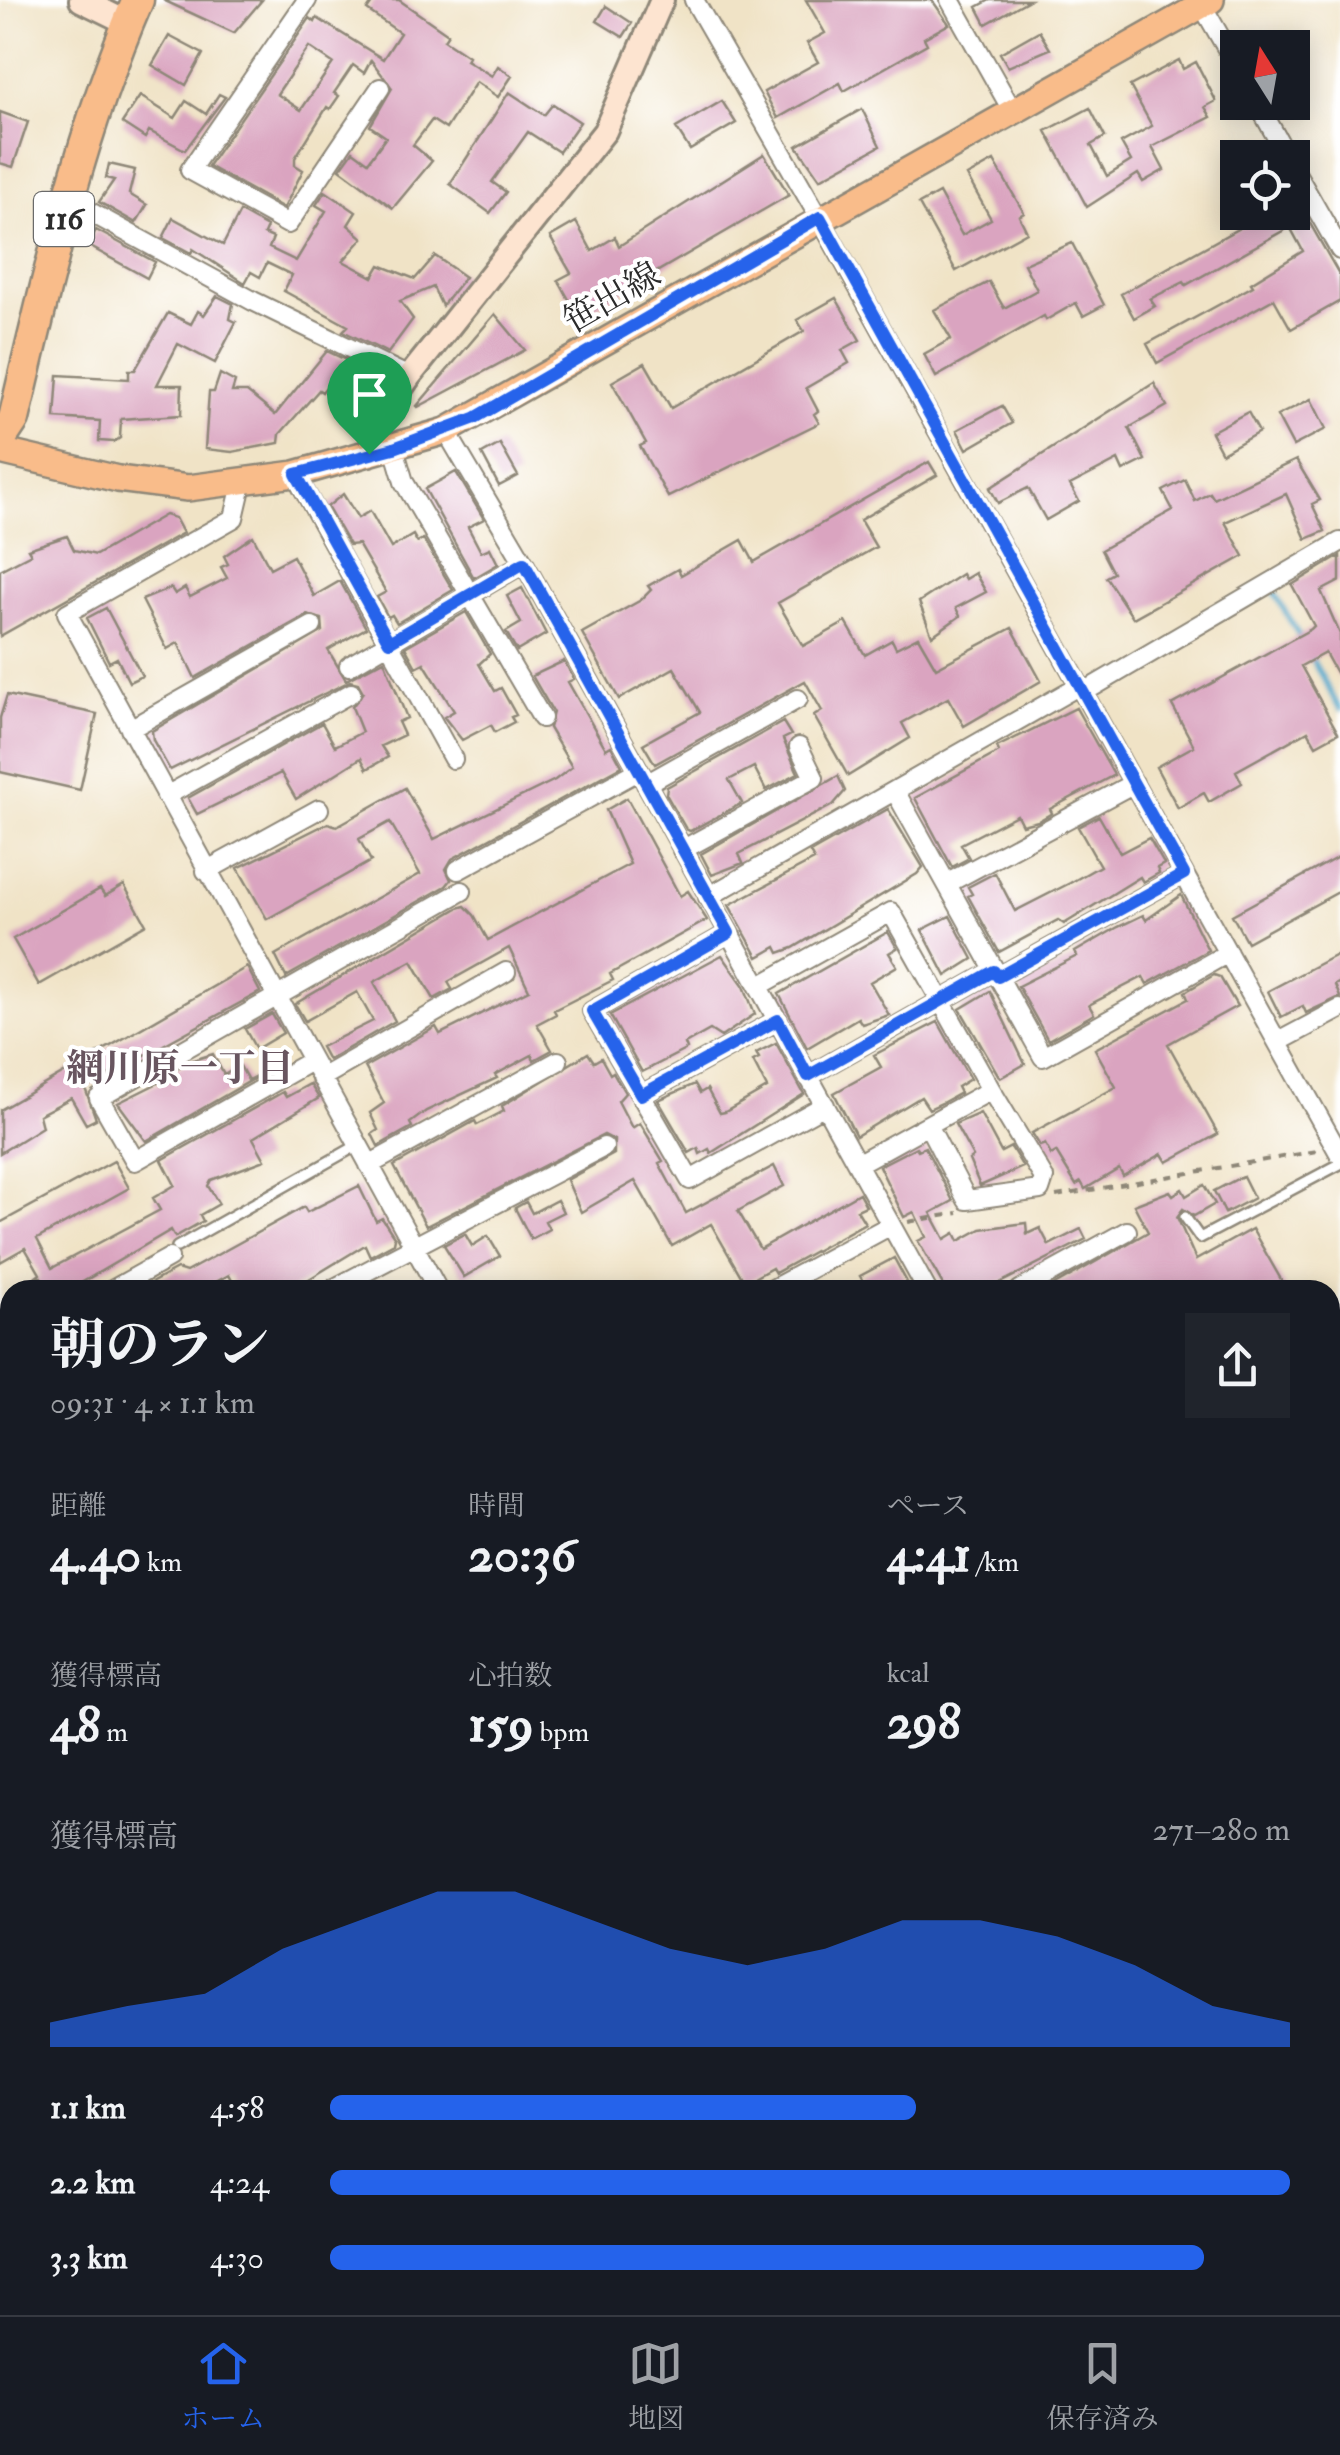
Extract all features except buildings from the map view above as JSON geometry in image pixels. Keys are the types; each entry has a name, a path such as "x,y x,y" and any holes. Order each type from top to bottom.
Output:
{"highway":[{"name":"116","path":"0,440 14,419 125,10"},
{"name":"116","path":"0,392 51,190 125,10"}],"main road":[{"name":"笹出線","path":"0,451 118,479 188,488 296,474 446,431 548,377 820,217 1204,2"}],"street":[{"path":"80,0 125,10"},
{"path":"306,0 190,170 288,224 380,88"},
{"path":"369,454 382,416 410,377 605,131 662,0"},
{"path":"694,0 820,217 1335,1150"},
{"path":"1204,2 1220,33"},
{"path":"959,3 1012,110"},
{"path":"1310,198 1340,250"},
{"path":"70,202 202,274 410,377"},
{"path":"446,431 524,563 921,1280"},
{"path":"394,448 404,482 542,718"},
{"path":"296,474 453,759"},
{"path":"242,484 234,518 67,613 433,1280"},
{"path":"708,897 1340,542"},
{"path":"348,666 524,563"},
{"path":"130,728 312,626"},
{"path":"166,796 350,693"},
{"path":"458,870 798,700"},
{"path":"682,850 814,778 799,747"},
{"path":"948,883 1134,783"},
{"path":"895,791 1043,1057 1228,953"},
{"path":"206,872 319,809"},
{"path":"808,1076 1184,874"},
{"path":"462,891 98,1098 136,1161 506,972"},
{"path":"759,986 892,912 1044,1178 1040,1190 967,1200 928,1125"},
{"path":"729,933 592,1011 690,1180 825,1106"},
{"path":"1278,1042 1340,1009"},
{"path":"641,1095 778,1020"},
{"path":"368,1165 558,1060"},
{"path":"857,1164 991,1090"},
{"path":"350,1280 604,1147"},
{"path":"789,1280 891,1225"},
{"path":"1038,1280 1127,1231"},
{"path":"128,1280 173,1252"}],"lane":[{"path":"173,1252 358,1145"},
{"path":"1185,1217 1200,1238 1340,1164"}],"path":[{"path":"1047,1198 1335,1150"},
{"path":"891,1225 969,1212"}],"waterway":[{"path":"1274,592 1300,638"},
{"path":"1310,656 1340,709"}],"district":[{"name":"網川原一丁目","path":"180,1069"}],"route":[{"path":"820,217 1184,874 998,977 994,971 808,1076 778,1020 641,1095 592,1011 729,933 524,563 389,642 296,474 369,454 475,418 820,217"}]}
